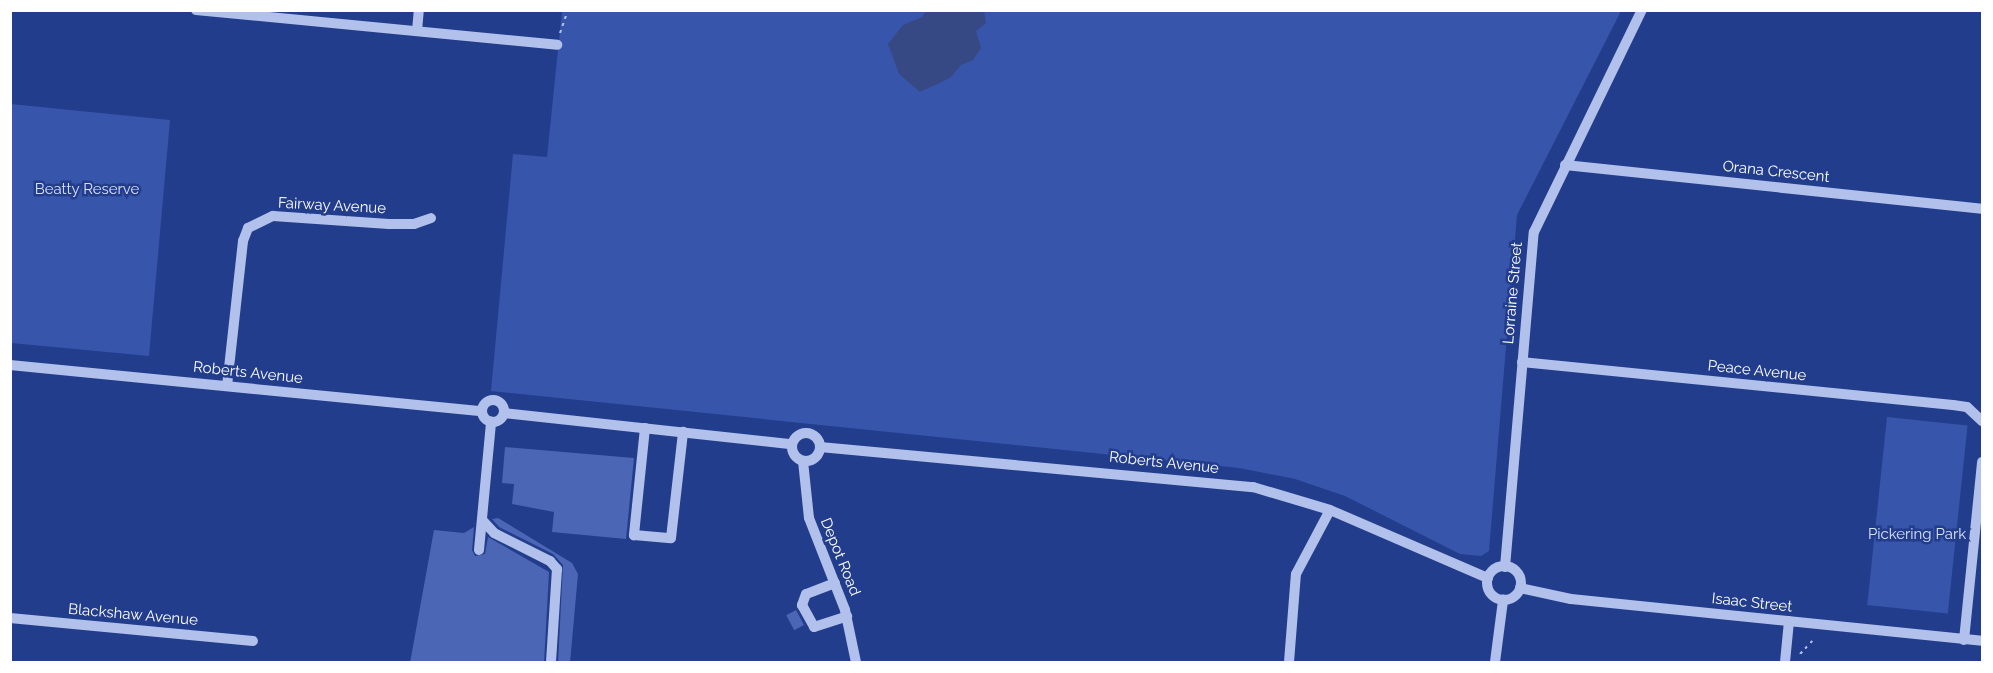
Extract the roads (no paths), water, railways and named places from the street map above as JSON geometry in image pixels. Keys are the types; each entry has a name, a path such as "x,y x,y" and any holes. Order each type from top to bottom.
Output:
{"street":[{"path":"196,10 557,45"},
{"path":"417,31 419,10"},
{"name":"Lorraine Street","path":"1505,567 1533,232 1642,10"},
{"name":"Orana Crescent","path":"1566,165 1983,209"},
{"name":"Fairway Avenue","path":"226,386 243,241 248,228 273,216 389,224 414,224 431,218"},
{"name":"Peace Avenue","path":"1522,362 1953,405 1967,408 1983,421"},
{"name":"Roberts Avenue","path":"10,365 482,411"},
{"path":"479,550 491,422 482,411 492,401 501,404 504,413 500,420 491,422"},
{"name":"Roberts Avenue","path":"504,413 791,444 796,436 810,433 820,447 1253,487 1329,510 1488,578"},
{"path":"645,428 634,535 671,538 684,432"},
{"path":"791,444 795,457 803,461 813,459 820,447"},
{"name":"Depot Road","path":"803,461 809,518 847,616 856,663"},
{"path":"1964,639 1983,462"},
{"path":"1289,663 1296,574 1329,510"},
{"path":"483,521 494,533 550,561 557,569 551,663"},
{"path":"1505,567 1517,574 1520,588 1515,596 1503,600 1490,592 1488,578 1494,569 1505,567"},
{"path":"834,583 806,594 802,605 813,627 847,616"},
{"name":"Isaac Street","path":"1520,588 1571,599 1983,641"},
{"path":"1495,663 1503,600"},
{"name":"Blackshaw Avenue","path":"10,618 254,641"},
{"path":"1785,663 1789,621"}],"park label":[{"name":"Beatty Reserve","path":"87,190"},
{"name":"Pickering Park","path":"1917,535"}]}
